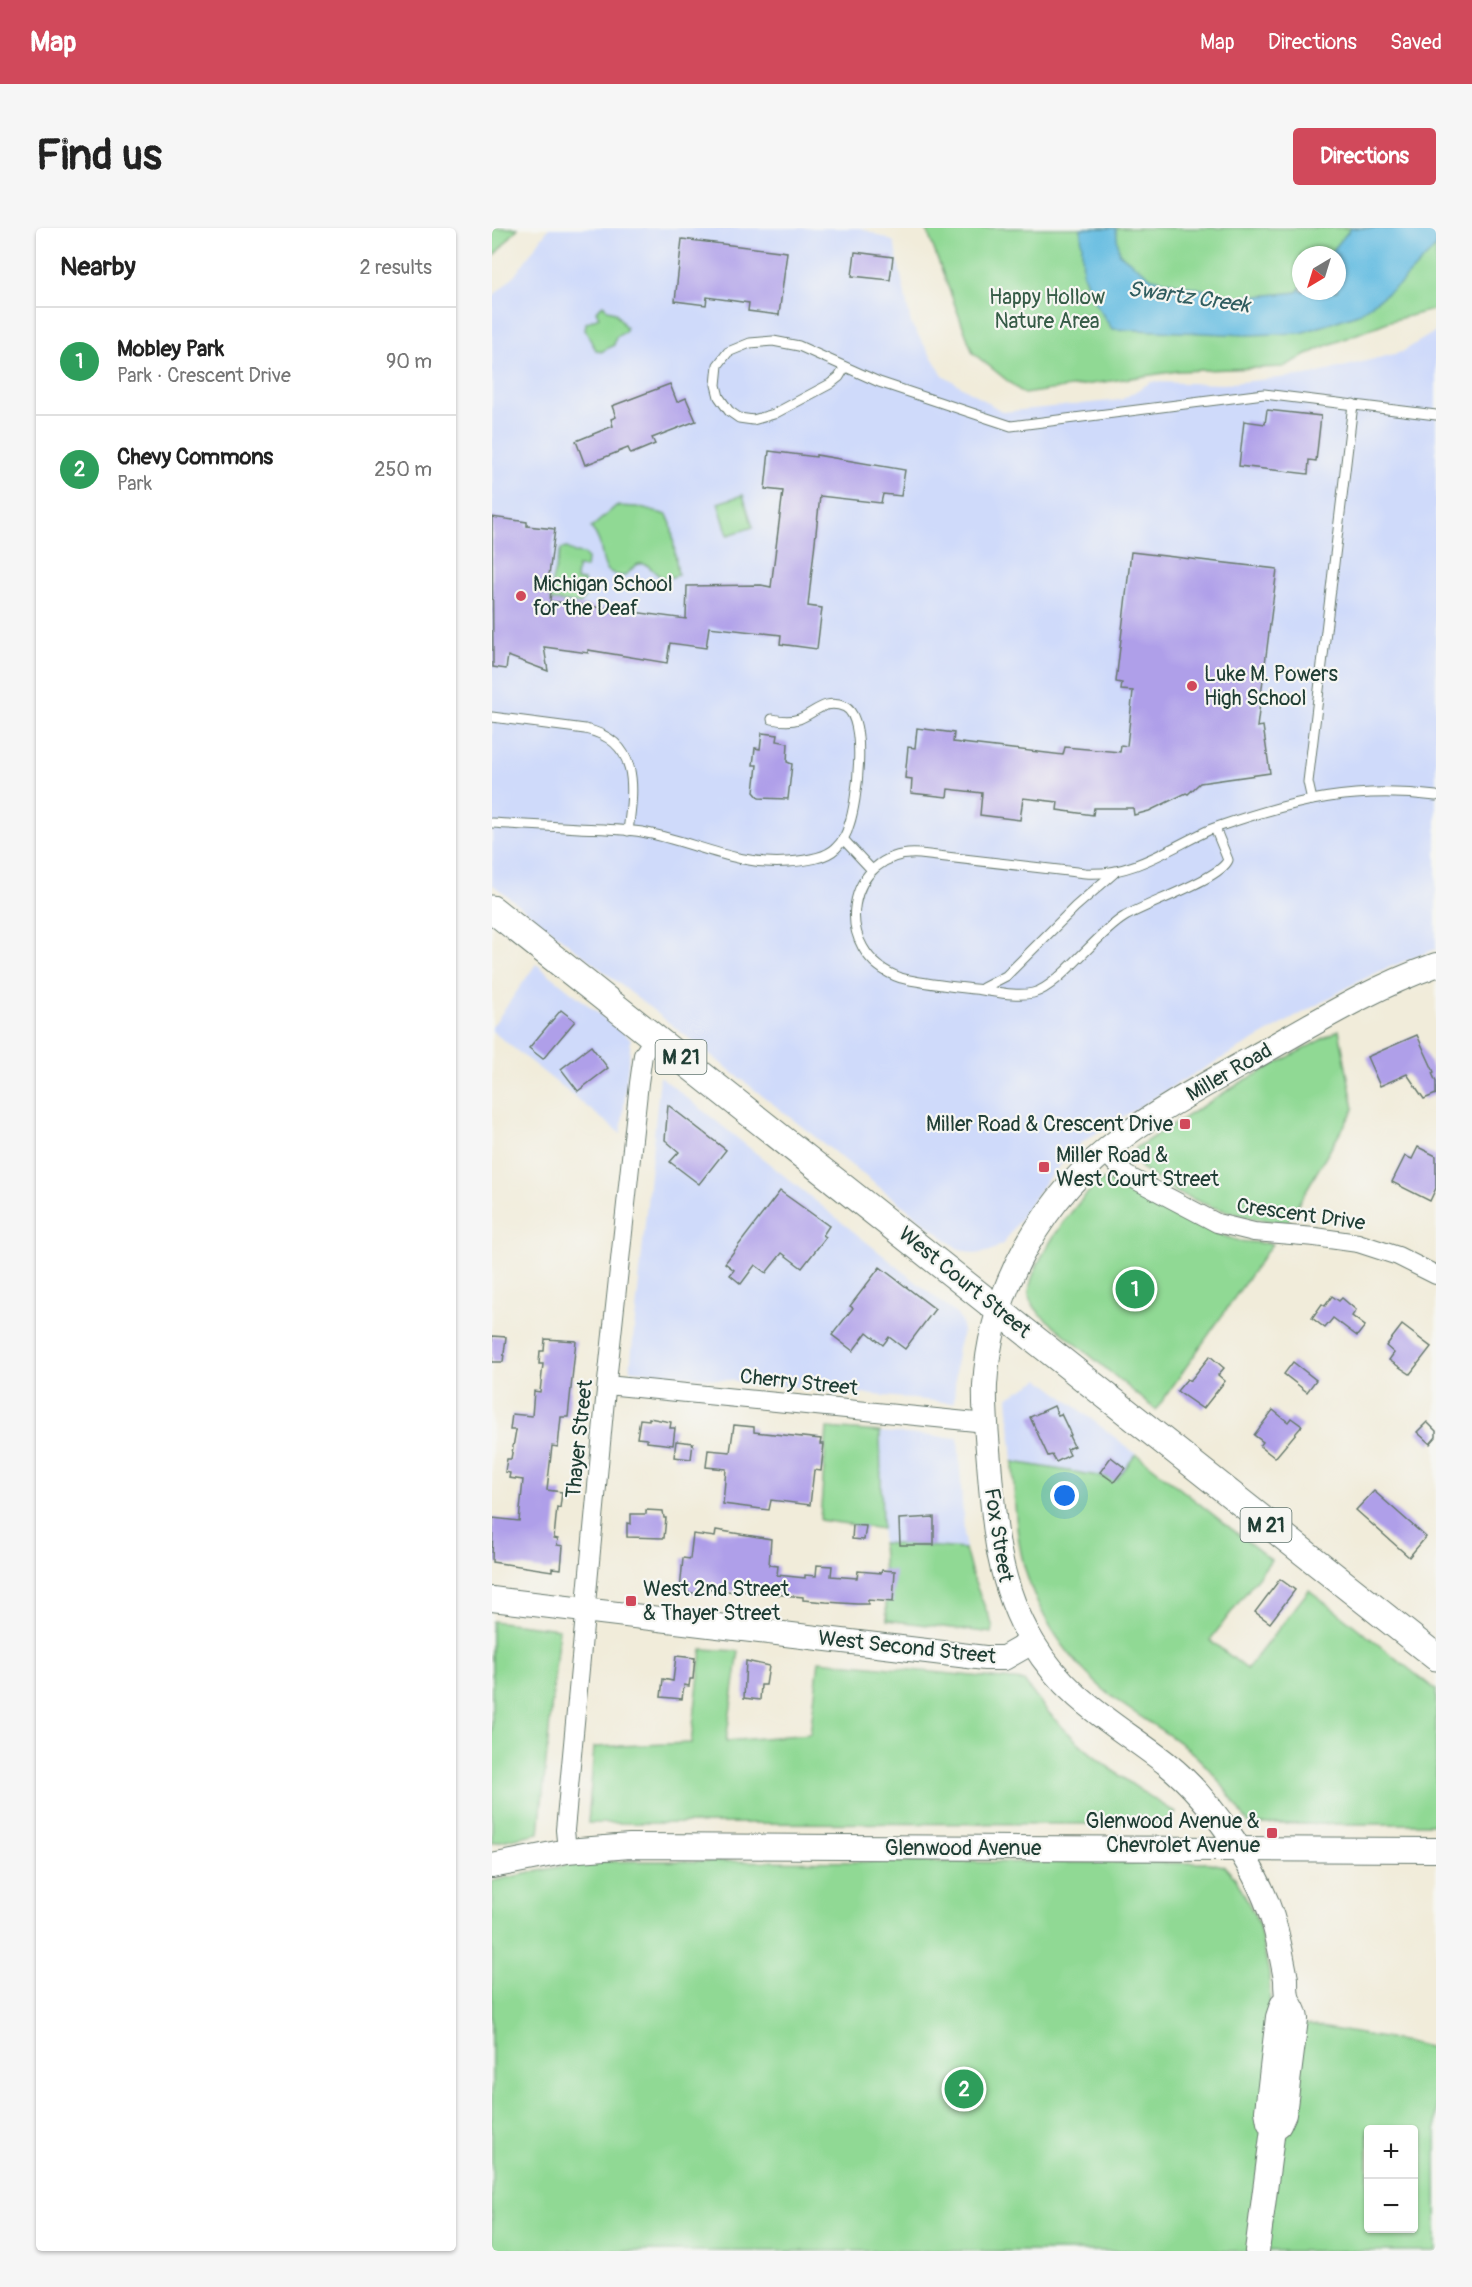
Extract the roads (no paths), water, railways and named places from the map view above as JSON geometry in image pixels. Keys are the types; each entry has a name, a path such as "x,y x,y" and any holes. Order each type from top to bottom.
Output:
{"main road":[{"name":"West Court Street","path":"492,909 1000,1310 1238,1503 1436,1657"}],"street":[{"name":"Miller Road","path":"1000,1310 1015,1268 1043,1220 1068,1186 1104,1152 1169,1106 1347,1005 1394,981 1436,965"},
{"name":"Thayer Street","path":"567,1851 565,1830 585,1610 641,1066 645,1050 655,1036"},
{"name":"Crescent Drive","path":"1104,1152 1126,1175 1217,1223 1254,1233 1330,1238 1358,1244 1398,1256 1436,1275"},
{"name":"Fox Street","path":"1000,1310 987,1371 986,1423 994,1531 1010,1596 1032,1642 1057,1675 1091,1710 1167,1764 1212,1810 1260,1885 1272,1914 1281,1953 1287,2000 1281,2007 1278,2017 1267,2111 1273,2129 1257,2251"},
{"name":"Cherry Street","path":"607,1385 986,1423"},
{"name":"West Second Street","path":"492,1599 985,1658 1004,1658 1032,1642"},
{"name":"Glenwood Avenue","path":"492,1866 567,1851 630,1846 1436,1850"}],"lane":[{"path":"845,367 839,377 830,384 774,414 753,420 739,418 729,411 719,397 716,386 717,370 722,358 737,347 756,341 781,342 800,346 879,382 1011,426 1257,394 1273,394 1436,415"},
{"path":"1312,800 1308,782 1353,404"},
{"path":"492,823 628,831 673,839 734,859 764,862 790,862 825,854 834,850 843,839 851,818 858,778 858,729 854,716 844,707 828,704 798,719 787,721 772,719"},
{"path":"492,717 585,729 599,732 609,738 619,747 631,771 633,793 628,831"},
{"path":"976,989 991,986 1005,976 1075,907 1116,872 1215,828 1336,795 1370,792 1436,796"},
{"path":"1116,872 1085,873 915,854 894,857 872,870 861,885 855,904 858,939 868,957 882,970 901,978 1019,994 1042,990 1124,917 1221,870 1228,860 1215,828"},
{"path":"843,839 872,870"}],"water":[{"name":"Swartz Creek","path":"1081,228 1116,228 1119,253 1152,278 1240,298 1292,293 1292,300 1346,300 1346,246 1336,246 1351,228 1436,228 1436,247 1400,284 1358,314 1301,333 1248,335 1112,329 1093,300 1083,274"}],"place":[{"name":"Michigan School for the Deaf","path":"521,596"},
{"name":"Luke M. Powers High School","path":"1192,686"},
{"name":"Miller Road & Crescent Drive","path":"1185,1124"},
{"name":"Miller Road & West Court Street","path":"1044,1167"},
{"name":"Mobley Park","path":"1135,1289"},
{"name":"West 2nd Street & Thayer Street","path":"631,1601"},
{"name":"Glenwood Avenue & Chevrolet Avenue","path":"1272,1833"},
{"name":"Chevy Commons","path":"964,2089"}],"park label":[{"name":"Happy Hollow Nature Area","path":"1047,309"}]}
